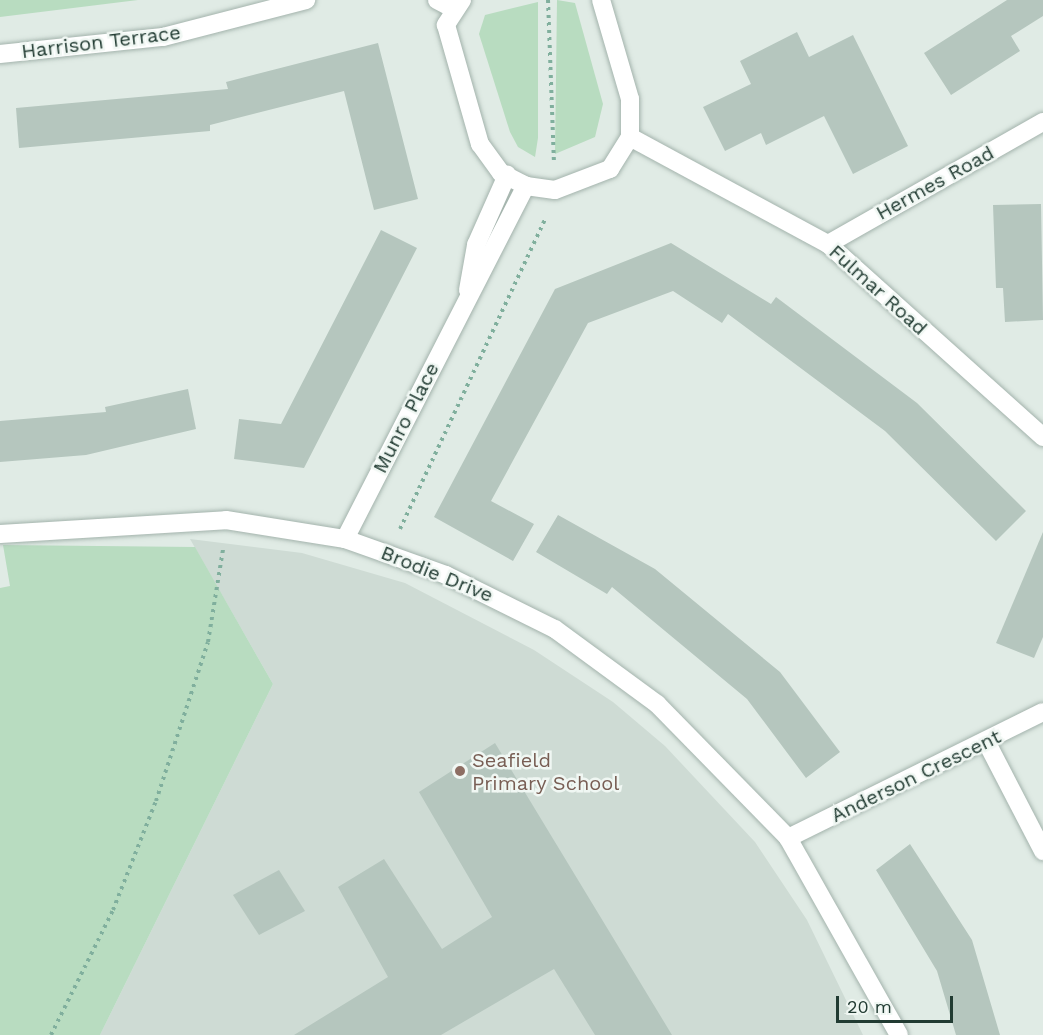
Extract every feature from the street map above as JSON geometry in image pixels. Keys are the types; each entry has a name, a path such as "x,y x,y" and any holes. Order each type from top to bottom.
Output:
{"street":[{"name":"Harrison Terrace","path":"0,54 163,37 306,0"},
{"path":"437,0 458,5 446,25 450,49 480,144 507,176 526,186 555,190 586,182 610,169 630,137 625,76 601,0"},
{"name":"Hermes Road","path":"828,244 1043,122"},
{"name":"Fulmar Road","path":"630,137 828,244 1043,437"},
{"name":"Munro Place","path":"466,297 476,246 507,176"},
{"name":"Munro Place","path":"345,539 466,297 494,256 526,186"},
{"name":"Brodie Drive","path":"0,534 226,520 345,539 502,601 607,663 702,746 788,838 899,1035"},
{"name":"Anderson Crescent","path":"788,838 987,743 1043,712"},
{"path":"987,743 1043,851"}],"shaded area":[{"name":"Seafield Primary School","path":"190,539 302,553 405,583 534,650 613,702 665,746 755,842 807,920 863,1035 100,1035 273,684"}],"green space":[{"path":"0,0 138,0 0,17"},
{"path":"557,0 575,3 603,104 595,137 555,154"},
{"path":"538,2 538,138 535,157 518,147 510,132 479,34 485,15"},
{"path":"3,545 195,547 273,684 100,1035 0,1035 0,588 10,586"}],"building":[{"path":"1007,0 1043,0 1043,16 1011,36 1020,51 951,95 924,53"},
{"path":"797,32 809,57 853,35 908,146 853,174 824,116 766,145 761,133 725,151 703,107 751,84 740,61"},
{"path":"378,43 418,199 374,210 344,91 210,125 210,131 19,148 16,108 228,89 226,82"},
{"path":"1041,204 1043,320 1005,322 1003,288 996,288 993,205"},
{"path":"381,230 417,248 304,468 234,459 239,419 281,424"},
{"path":"671,243 771,304 776,297 917,403 1026,511 996,541 885,431 728,314 722,323 673,291 588,323 491,501 534,524 513,561 434,517 555,289"},
{"path":"188,389 196,429 86,455 0,462 0,421 106,412 105,407"},
{"path":"558,515 655,569 780,672 840,752 806,778 747,699 612,587 607,594 536,552"},
{"path":"1043,532 1043,637 1034,658 996,643"},
{"path":"495,743 672,1035 595,1035 554,969 441,1035 294,1035 388,977 338,887 384,859 442,949 492,917 419,792"},
{"path":"910,844 972,940 1000,1035 956,1035 937,971 876,870"},
{"path":"279,870 305,911 259,935 233,895"}],"place":[{"name":"Seafield Primary School","path":"460,771"}]}
